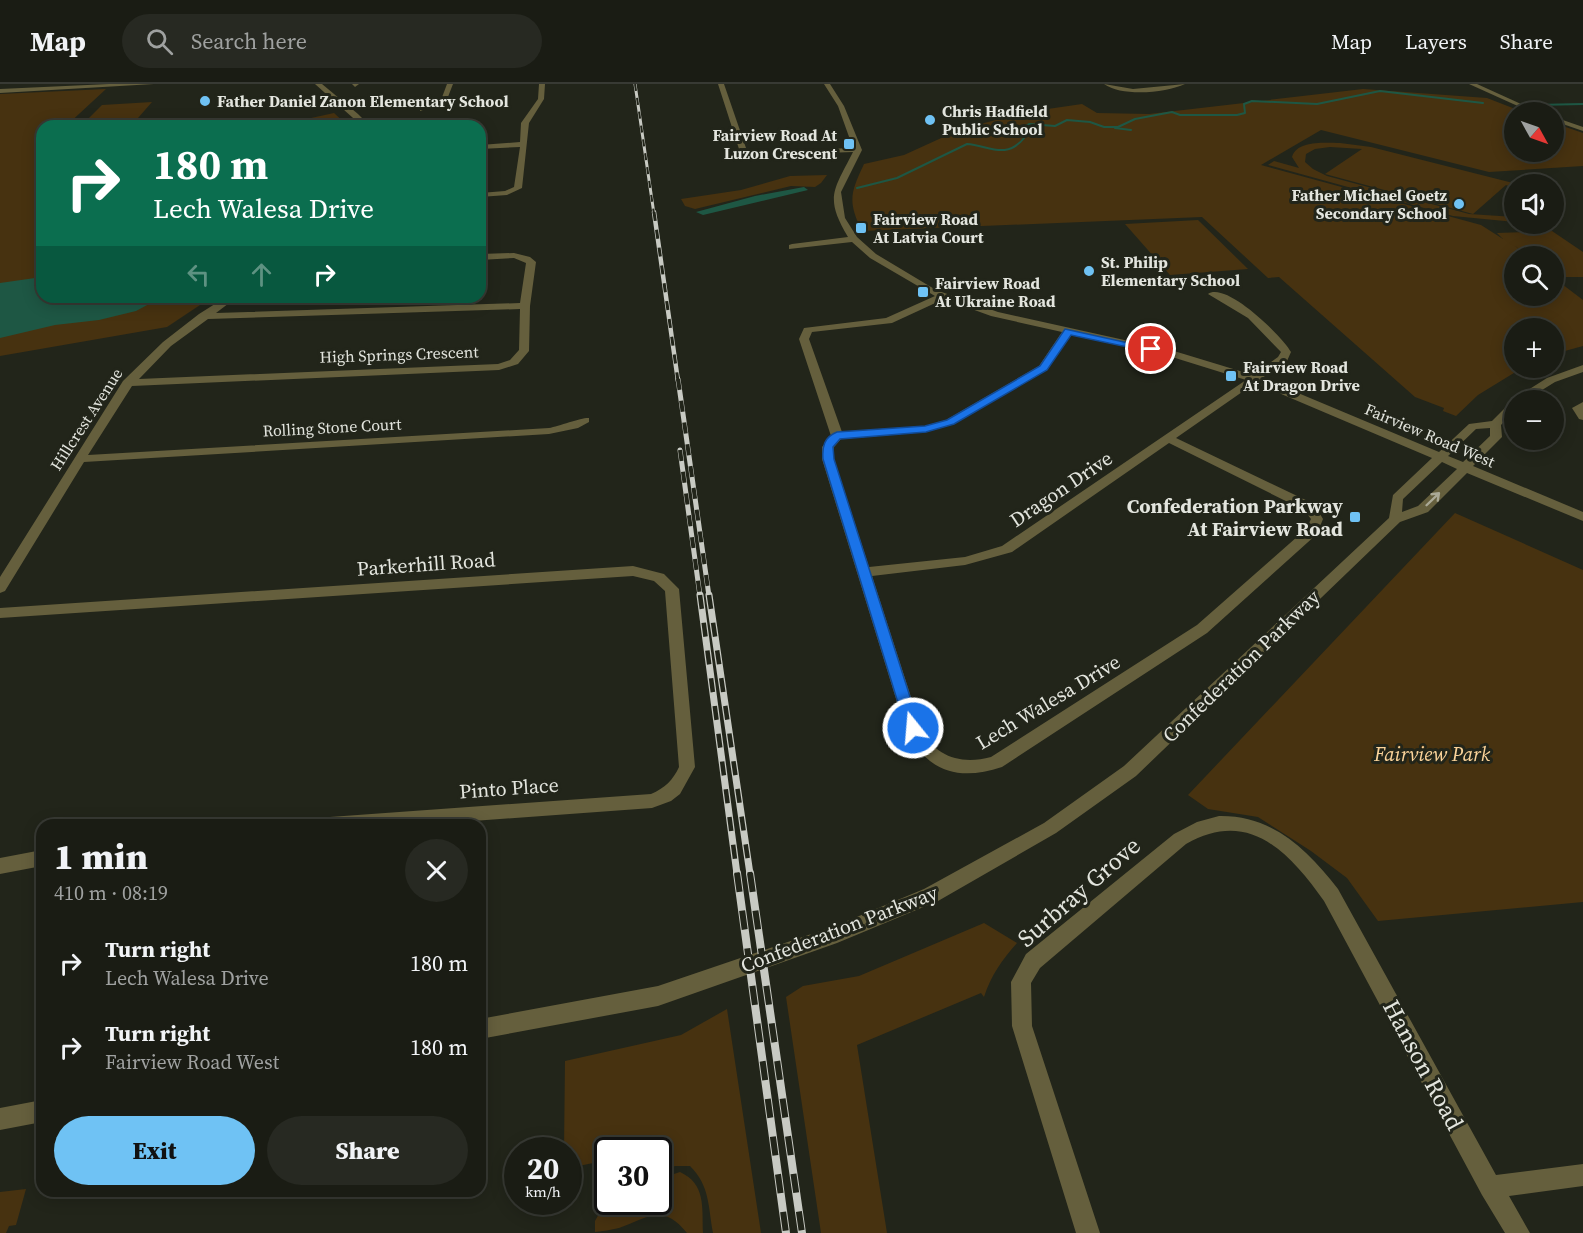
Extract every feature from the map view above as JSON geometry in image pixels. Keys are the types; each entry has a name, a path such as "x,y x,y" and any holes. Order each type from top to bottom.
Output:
{"street":[{"path":"0,91 151,84"},
{"path":"318,84 361,120"},
{"path":"422,110 444,101 450,84"},
{"path":"486,195 516,190 524,144 525,123 542,99 542,84"},
{"path":"721,84 743,149 748,154 858,150 841,106 827,84"},
{"path":"1107,84 1118,89 1133,90 1182,84"},
{"path":"1472,84 1513,102"},
{"path":"1564,122 1583,129"},
{"path":"486,147 524,144"},
{"name":"Fairview Road West","path":"858,150 837,192 841,218 854,239 890,268 943,296 994,314 1173,354 1256,379 1583,517"},
{"path":"792,247 854,239"},
{"name":"High Springs Crescent","path":"127,383 499,367 514,362 524,351 525,306 531,262 529,259 515,256 486,257"},
{"name":"Dragon Drive","path":"864,572 965,561 1007,549 1283,359 1286,352 1242,307 1213,294"},
{"path":"943,296 888,321 808,330 804,339 837,436 926,429 950,422 1043,368 1068,331"},
{"name":"Hillcrest Avenue","path":"0,588 127,383 155,354 223,303"},
{"path":"203,316 233,317 525,306"},
{"path":"1535,390 1551,380 1583,368"},
{"path":"1583,405 1578,408 1583,417"},
{"name":"Confederation Parkway","path":"1395,519 1397,498 1473,426 1495,424 1504,415"},
{"name":"Rolling Stone Court","path":"78,459 549,431 574,426 585,420"},
{"name":"Confederation Parkway","path":"486,1028 658,996 837,934 931,895 1050,828 1130,771 1395,519 1423,509 1496,437 1495,424"},
{"name":"Lech Walesa Drive","path":"837,436 828,447 828,459 918,741 931,754 963,768 981,767 996,762 1174,649 1202,629 1312,531 1316,524 1316,513 1309,507 1169,439"},
{"name":"Parkerhill Road","path":"0,613 633,571 659,578 672,589 687,767"},
{"name":"Pinto Place","path":"400,819 652,801 669,795 680,784 687,767"},
{"name":"Surbray Grove","path":"1088,1233 1022,1026 1021,982 1033,960 1180,839 1200,828 1220,823 1247,826 1269,833 1308,864 1331,895"},
{"path":"0,866 36,859"},
{"name":"Hanson Road","path":"1331,895 1490,1187 1518,1233"},
{"path":"0,1119 36,1113"},
{"path":"1490,1187 1583,1175"}],"green space":[{"path":"106,89 72,120 36,120 36,303 203,303 167,327 0,356 0,94"},
{"path":"1363,89 1487,98 1504,105 1504,162 1564,162 1564,126 1583,133 1583,166 1489,172 1321,130 1261,165 1481,225 1503,239 1497,233 1556,234 1583,252 1583,277 1564,277 1564,246 1504,246 1504,306 1564,306 1564,286 1583,300 1583,346 1564,351 1564,318 1504,318 1506,378 1478,395 1456,416 1443,411 1444,408 1415,397 1279,277 1268,278 1202,217 862,231 857,221 852,197 864,164 904,155 961,129 1027,112 1082,104 1097,113 1149,114"},
{"path":"152,102 136,120 87,120 102,105"},
{"path":"334,113 342,120 302,120"},
{"path":"1320,143 1371,147 1504,181 1504,187 1473,214 1325,174 1362,149 1330,147 1315,149 1306,154 1305,162 1327,176 1469,214 1504,216 1504,221 1453,216 1268,165 1274,161 1299,168 1292,157 1295,152 1305,145"},
{"path":"827,175 815,187 791,186 695,209 685,206 681,199 741,190 790,176"},
{"path":"1198,220 1248,269 1170,275 1125,224"},
{"name":"Fairview Park","path":"1455,513 1583,570 1583,902 1378,921 1347,878 1311,851 1258,817 1208,809 1188,795"},
{"path":"984,923 1017,943 998,968 984,997 981,993 857,1045 887,1233 821,1233 786,997 803,986 859,976"},
{"path":"727,1009 761,1233 713,1233 705,1189 697,1174 690,1166 672,1167 672,1137 594,1137 594,1163 582,1165 582,1137 564,1137 565,1061 681,1035"},
{"path":"680,1172 694,1183 698,1190 702,1205 703,1233 687,1233 663,1215 672,1215 672,1175"},
{"path":"26,1189 16,1225 9,1226 6,1233 0,1233 0,1192"},
{"path":"598,1215 655,1215 619,1228 595,1232 595,1221"}],"shaded area":[{"path":"804,187 808,190 703,215 696,212 755,196"},
{"path":"36,278 36,303 151,303 136,311 99,320 55,325 0,338 0,283"}],"waterway":[{"path":"857,188 897,178 967,144 997,150 1011,148 1025,137 1013,133 1029,124 1055,126 1067,120 1090,122 1104,127 1118,127 1135,119 1172,112 1180,115 1237,115 1245,113 1244,104 1252,101 1317,104 1380,91 1483,103"},
{"path":"1564,104 1583,104"},
{"path":"1115,128 1131,130"}],"railway":[{"path":"635,84 654,214"},
{"path":"654,212 678,381"},
{"path":"678,379 709,596"},
{"path":"680,450 700,596"},
{"path":"700,595 737,874"},
{"path":"709,595 750,874"},
{"path":"737,873 786,1233"},
{"path":"750,873 802,1233"}],"place":[{"name":"Father Daniel Zanon Elementary School","path":"205,101"},
{"name":"Chris Hadfield Public School","path":"930,120"},
{"name":"Fairview Road At Luzon Crescent","path":"849,144"},
{"name":"Father Michael Goetz Secondary School","path":"1459,204"},
{"name":"Fairview Road At Latvia Court","path":"861,228"},
{"name":"St. Philip Elementary School","path":"1089,271"},
{"name":"Fairview Road At Ukraine Road","path":"923,292"},
{"name":"Fairview Road At Dragon Drive","path":"1231,376"},
{"name":"Confederation Parkway At Fairview Road","path":"1355,517"}],"route":[{"path":"913,728 828,459 828,447 831,440 837,436 926,429 950,422 1043,368 1068,331 1151,349"}]}
